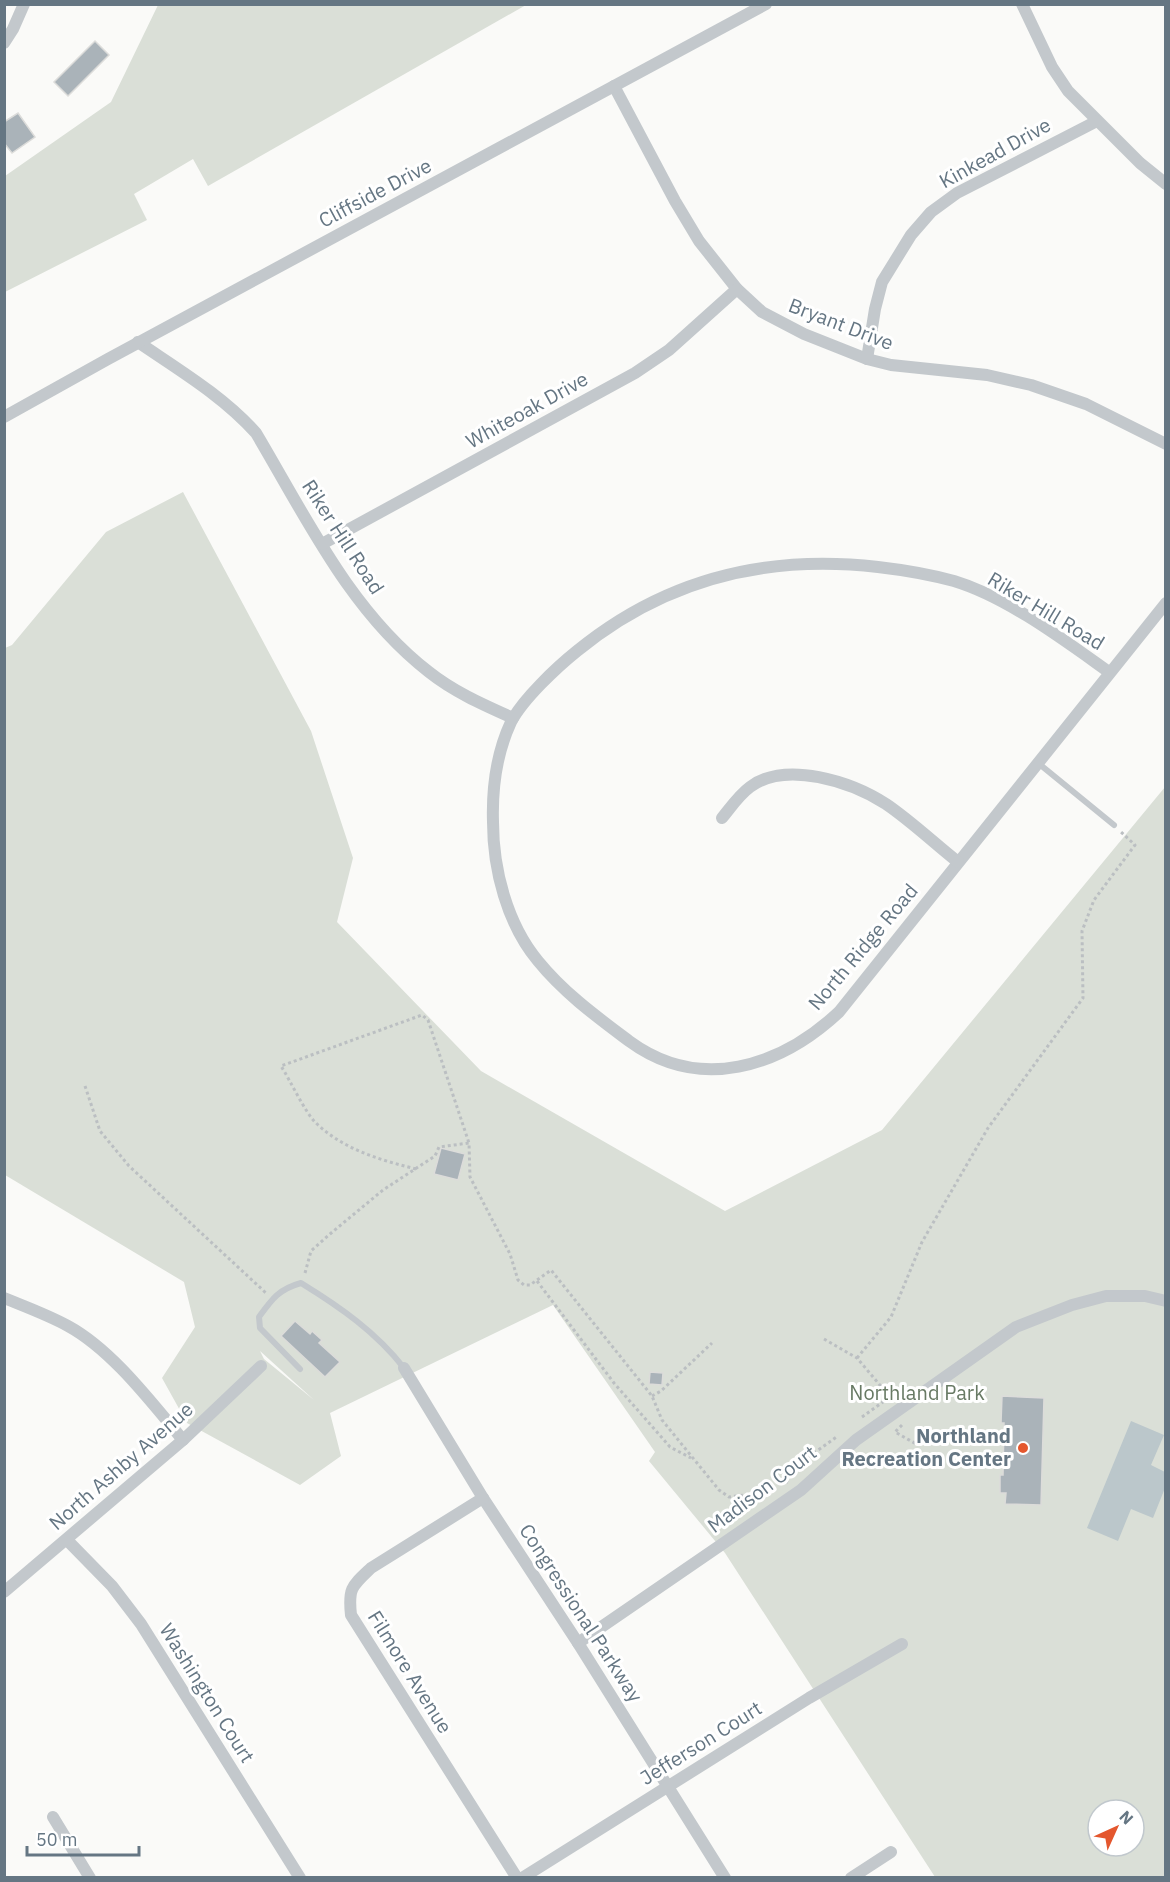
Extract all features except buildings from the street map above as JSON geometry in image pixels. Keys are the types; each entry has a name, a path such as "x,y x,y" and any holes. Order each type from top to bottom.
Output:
{"street":[{"path":"4,44 14,29 24,4"},
{"name":"Cliffside Drive","path":"4,417 138,342 766,4"},
{"path":"1022,4 1052,67 1068,91 1140,163 1166,184"},
{"name":"Bryant Drive","path":"614,86 675,201 699,241 737,289 762,312 804,334 867,359 891,365 987,375 1031,385 1086,404 1166,444"},
{"name":"Kinkead Drive","path":"867,359 882,282 910,235 931,212 957,193 1097,121"},
{"name":"Whiteoak Drive","path":"322,544 635,374 669,350 737,289"},
{"name":"Riker Hill Road","path":"138,342 243,418 256,433 352,590 397,645 430,674 469,698 513,718 538,687 566,660 597,634 631,613 666,595 704,581 742,571 781,565 849,564 918,572 958,582 1022,614 1109,672"},
{"name":"North Ridge Road","path":"513,718 500,755 492,808 496,860 510,911 536,960 584,1008 642,1050 670,1063 721,1070 748,1066 786,1052 818,1032 839,1012 1166,603"},
{"path":"722,818 737,799 752,786 787,774 807,775 860,790 886,804 958,862"},
{"name":"Madison Court","path":"578,1643 801,1490 856,1440 1016,1327 1072,1305 1107,1296 1144,1296 1166,1301"},
{"path":"4,1298 69,1326 94,1343 139,1387 183,1440"},
{"name":"North Ashby Avenue","path":"4,1592 183,1440 261,1366"},
{"name":"Congressional Parkway","path":"404,1368 483,1498 578,1643 725,1878"},
{"name":"Filmore Avenue","path":"483,1498 371,1568 355,1583 349,1596 351,1615 517,1878"},
{"name":"Washington Court","path":"67,1540 112,1586 141,1624 300,1878"},
{"name":"Jefferson Court","path":"522,1878 808,1698 902,1644"},
{"path":"53,1817 90,1878"},
{"path":"851,1878 891,1852"}],"lane":[{"path":"1037,762 1114,825"},
{"path":"300,1369 260,1328 259,1317 272,1299 287,1287 302,1283 371,1332 390,1350 404,1368"}],"path":[{"path":"857,1358 891,1317 922,1242 987,1128 1083,998 1082,931 1094,900 1135,845 1114,825"},
{"path":"416,1169 373,1158 344,1143 314,1122 281,1066 422,1015 428,1020 469,1143 470,1177 510,1254 518,1280 524,1285 537,1281 551,1270 652,1396 662,1420 719,1490 729,1497 781,1490"},
{"path":"85,1086 100,1131 129,1166 272,1299"},
{"path":"302,1283 311,1251 362,1206 435,1156 439,1147 469,1143"},
{"path":"537,1281 614,1383 670,1447 693,1458"},
{"path":"824,1340 857,1358 906,1420 895,1432 918,1445"},
{"path":"652,1396 661,1391 712,1342"},
{"path":"858,1420 890,1397"},
{"path":"785,1485 794,1467 841,1434"}],"green space":[{"path":"158,4 526,5 208,186 193,159 134,194 147,220 5,292 5,176 111,102"},
{"name":"Northland Park","path":"183,492 311,731 353,858 337,922 481,1071 725,1211 882,1130 1165,787 1165,1877 935,1877 725,1553 649,1461 655,1452 553,1305 330,1413 341,1456 300,1485 187,1423 162,1378 195,1327 184,1282 5,1175 5,648 12,645 106,532","holes":["260,1351 314,1400 264,1359"]}],"shaded area":[{"path":"1131,1421 1164,1435 1151,1465 1165,1472 1165,1488 1153,1518 1131,1509 1118,1541 1087,1528"}],"place":[{"name":"Northland Recreation Center","path":"1023,1448"}]}
